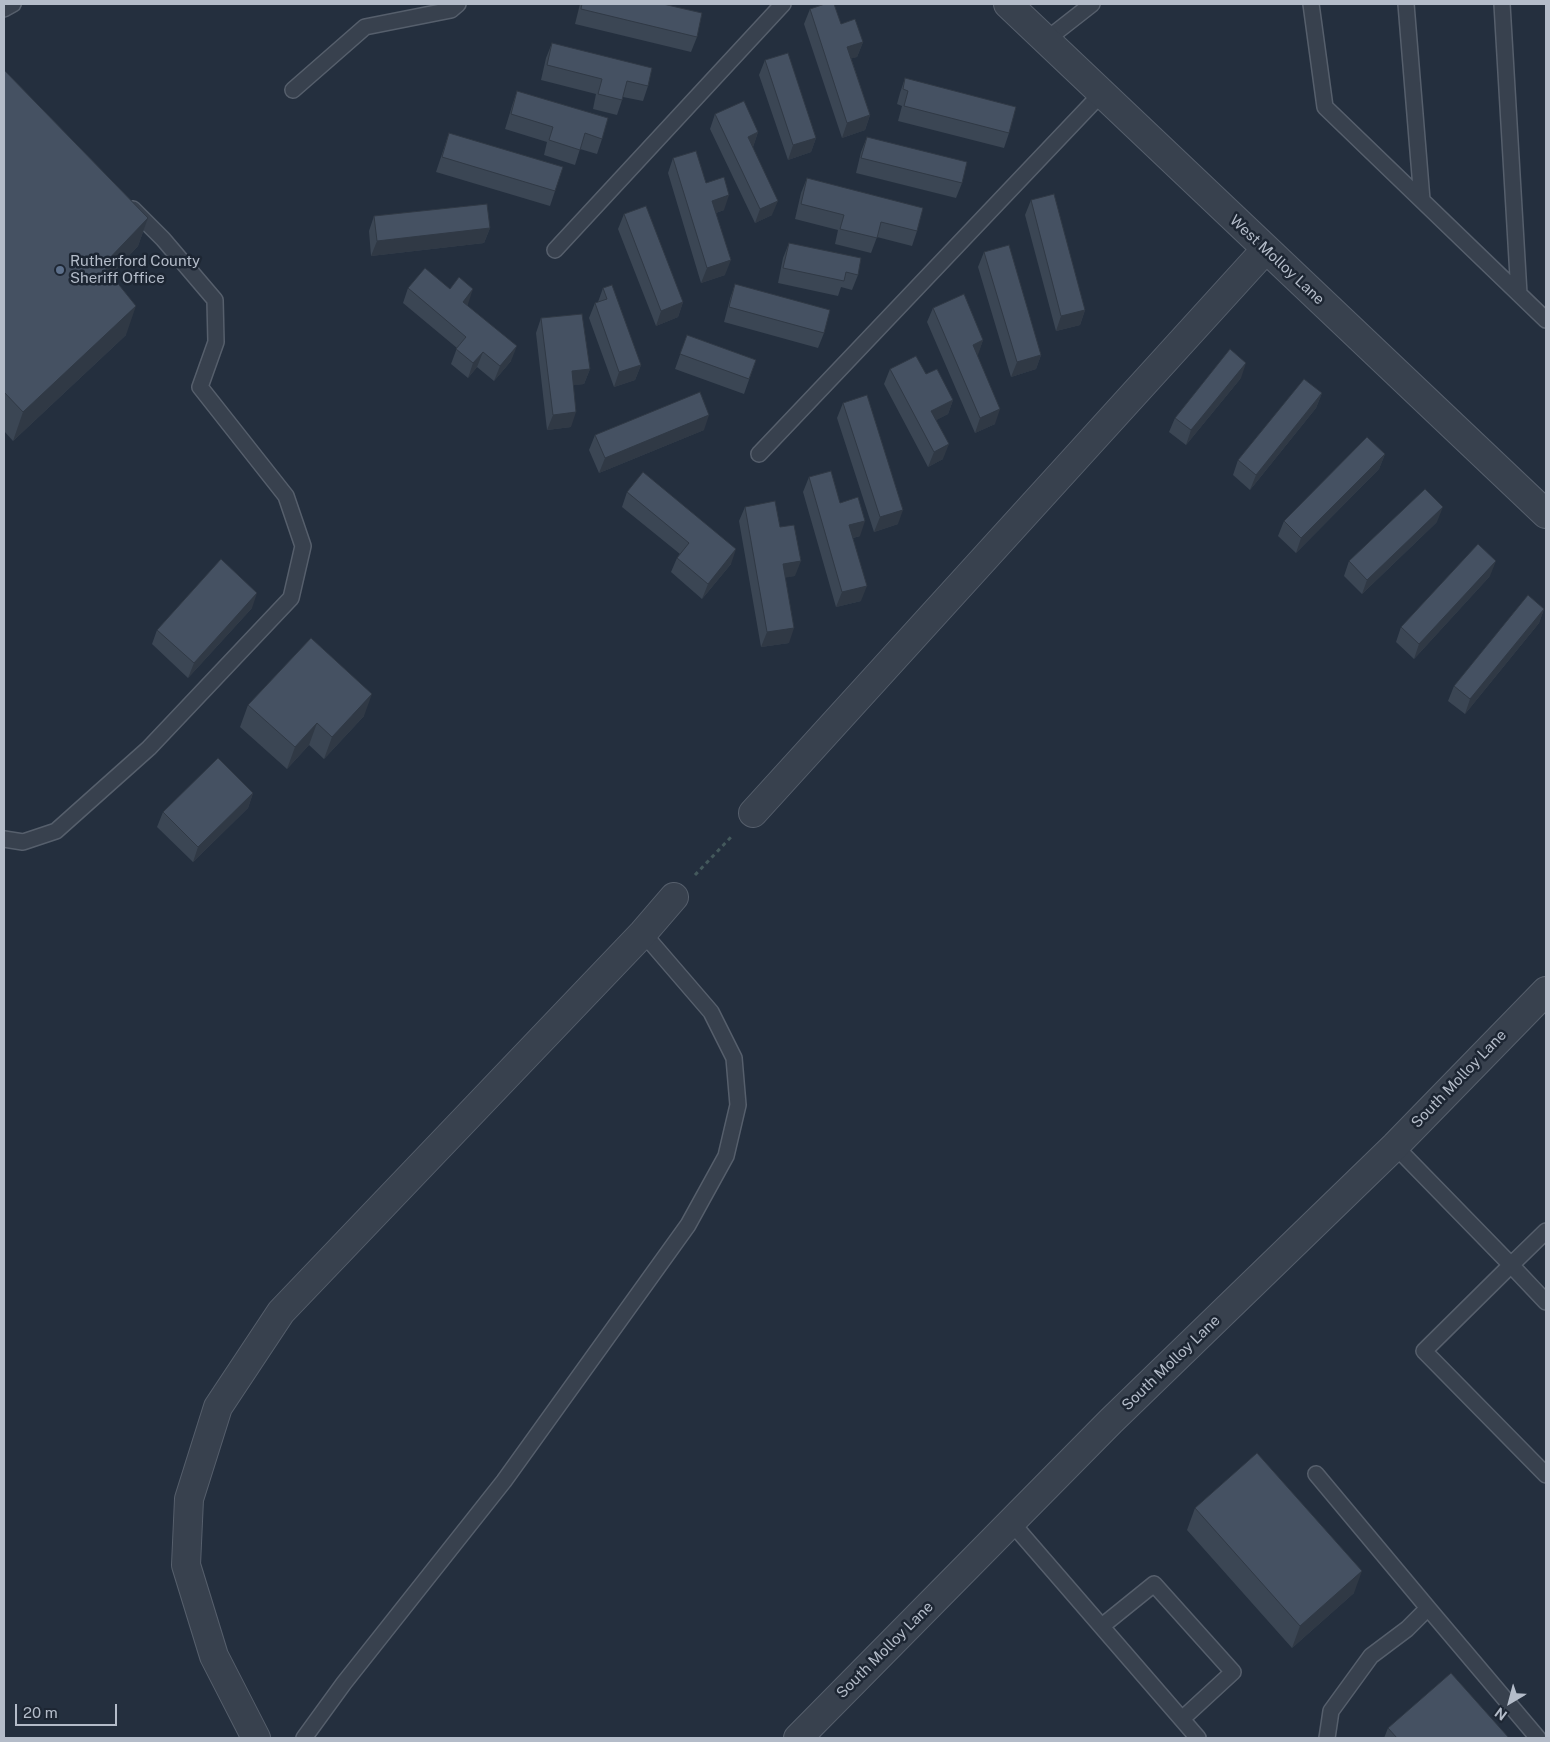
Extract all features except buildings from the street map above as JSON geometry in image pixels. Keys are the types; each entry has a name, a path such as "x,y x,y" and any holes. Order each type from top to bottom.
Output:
{"street":[{"name":"West Molloy Lane","path":"1008,4 1546,514"},
{"path":"753,814 1266,249"},
{"path":"256,1738 214,1656 186,1565 189,1499 218,1407 281,1312 644,933 674,897"},
{"name":"South Molloy Lane","path":"798,1738 1118,1414 1395,1146 1546,991"}],"lane":[{"path":"4,9 13,4"},
{"path":"292,90 365,27 451,10 458,4"},
{"path":"555,250 783,4"},
{"path":"1046,40 1092,4"},
{"path":"1311,4 1324,107 1546,320"},
{"path":"1406,4 1422,200"},
{"path":"1502,4 1519,294"},
{"path":"759,454 1102,93"},
{"path":"4,839 23,842 56,831 149,748 291,598 303,546 286,496 200,387 216,342 215,300 163,239 121,197"},
{"path":"304,1738 344,1683 504,1481 688,1225 726,1156 738,1105 734,1058 711,1012 644,933"},
{"path":"1395,1146 1546,1302"},
{"path":"1546,1231 1424,1351 1546,1475"},
{"path":"1316,1474 1538,1738"},
{"path":"1011,1522 1198,1738"},
{"path":"1102,1626 1154,1584 1233,1672 1182,1720"},
{"path":"1327,1738 1331,1711 1371,1656 1406,1629 1428,1608"}],"path":[{"path":"674,897 753,814"}],"place":[{"name":"Rutherford County Sheriff Office","path":"60,270"}]}
